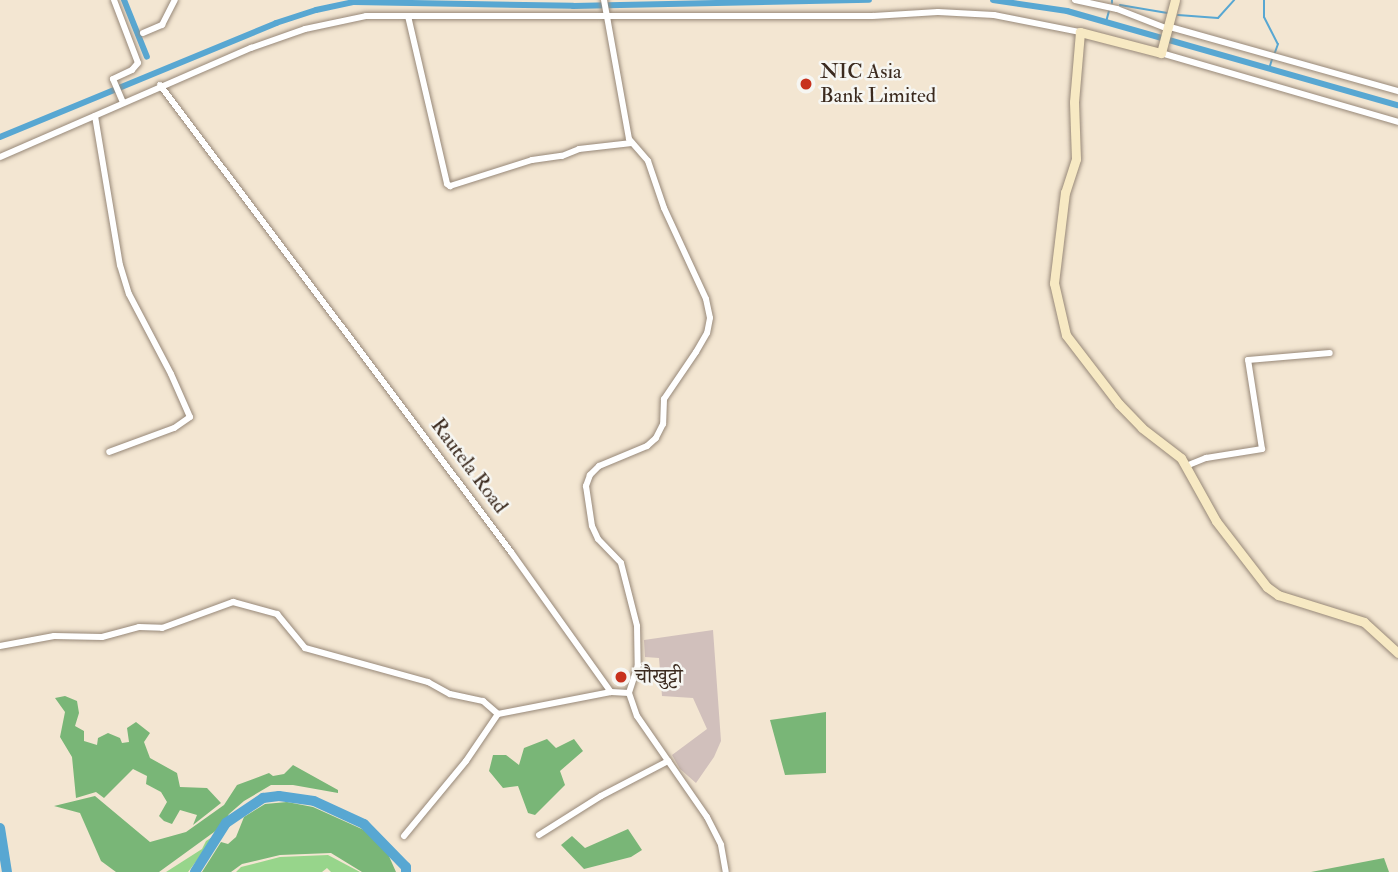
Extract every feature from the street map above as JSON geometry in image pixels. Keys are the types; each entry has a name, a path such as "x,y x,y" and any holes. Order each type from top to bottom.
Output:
{"street":[{"path":"114,0 138,63 132,71 113,79 121,101"},
{"path":"143,33 162,25 175,0"},
{"path":"604,0 632,143 648,161 664,208 706,299 710,318 707,333 664,399 663,424 656,438 647,446 599,466 590,475 586,486 592,526 598,539 621,563 637,626 638,665 629,694 637,716 707,817 721,845 726,872"},
{"path":"1075,0 1117,9 1168,30 1398,91"},
{"path":"1117,9 1119,0"},
{"path":"1162,49 1175,0"},
{"path":"0,157 95,116 121,101 304,29 366,16 609,18 872,16 938,12 994,15 1162,49 1398,122"},
{"path":"408,16 447,184 450,186 532,160 562,156 579,149 632,143"},
{"path":"1080,32 1074,102 1076,159 1065,192 1054,283 1066,335 1119,404 1142,428 1181,458 1216,522 1267,587 1278,595 1364,622 1398,653"},
{"name":"Rautela Road","path":"160,85 511,552 611,692"},
{"path":"95,116 120,265 129,294 190,417 174,428 108,452"},
{"path":"1186,466 1206,458 1262,449 1248,360 1330,353"},
{"path":"0,646 54,636 102,637 139,627 162,628 233,602 277,614 305,648 428,682 450,694 483,701 498,714"},
{"path":"404,836 466,761 498,714 611,692 629,694"},
{"path":"539,835 601,796 668,761"}],"shaded area":[{"path":"713,630 721,741 714,757 696,783 680,769 672,755 707,729 693,698 662,696 659,658 645,657 644,640"}],"green space":[{"path":"65,696 77,701 79,713 75,726 84,731 84,741 97,745 98,738 108,733 120,738 122,743 129,742 127,728 136,722 150,733 144,742 150,758 177,773 180,787 207,788 221,803 193,825 197,815 180,810 172,824 164,821 159,816 167,802 161,792 146,784 147,776 133,769 104,798 96,792 76,798 72,757 60,737 65,712 55,698"},
{"path":"826,712 826,773 785,775 770,720"},
{"path":"547,739 556,748 574,739 583,751 560,771 565,785 535,815 528,813 518,786 503,788 489,771 493,755 506,755 519,765 524,748"},
{"path":"293,765 338,790 338,793 293,785 271,785 244,801 229,814 221,827 159,872 116,872 101,861 80,813 54,806 95,796 150,842 186,832 224,805 237,785 269,773 273,776 284,774"},
{"path":"287,802 313,807 364,830 388,854 396,872 362,872 331,853 280,855 242,864 231,872 202,872 221,842 228,844 236,837 244,817 265,804"},
{"path":"628,829 642,850 631,857 584,869 561,845 572,836 585,848"},
{"path":"217,834 188,872 166,872 202,849 206,841"},
{"path":"328,855 360,872 331,872 327,868 322,872 236,872 241,867 280,857"},
{"path":"1384,858 1389,872 1311,872"}],"waterway":[{"path":"124,0 147,57"},
{"path":"0,137 276,23 316,10 354,2 573,6 869,0"},
{"path":"993,0 1067,11 1398,105"},
{"path":"1178,15 1218,18 1234,0"},
{"path":"1264,0 1264,17 1278,44 1274,55"},
{"path":"1120,5 1167,13"},
{"path":"1106,22 1109,11"},
{"path":"1269,69 1272,59"},
{"path":"195,872 226,823 263,798 279,796 314,801 364,824 406,867 406,872"},
{"path":"0,828 7,872"}],"place":[{"name":"NIC Asia Bank Limited","path":"806,84"},
{"name":"चौखुट्टी","path":"621,677"}]}
